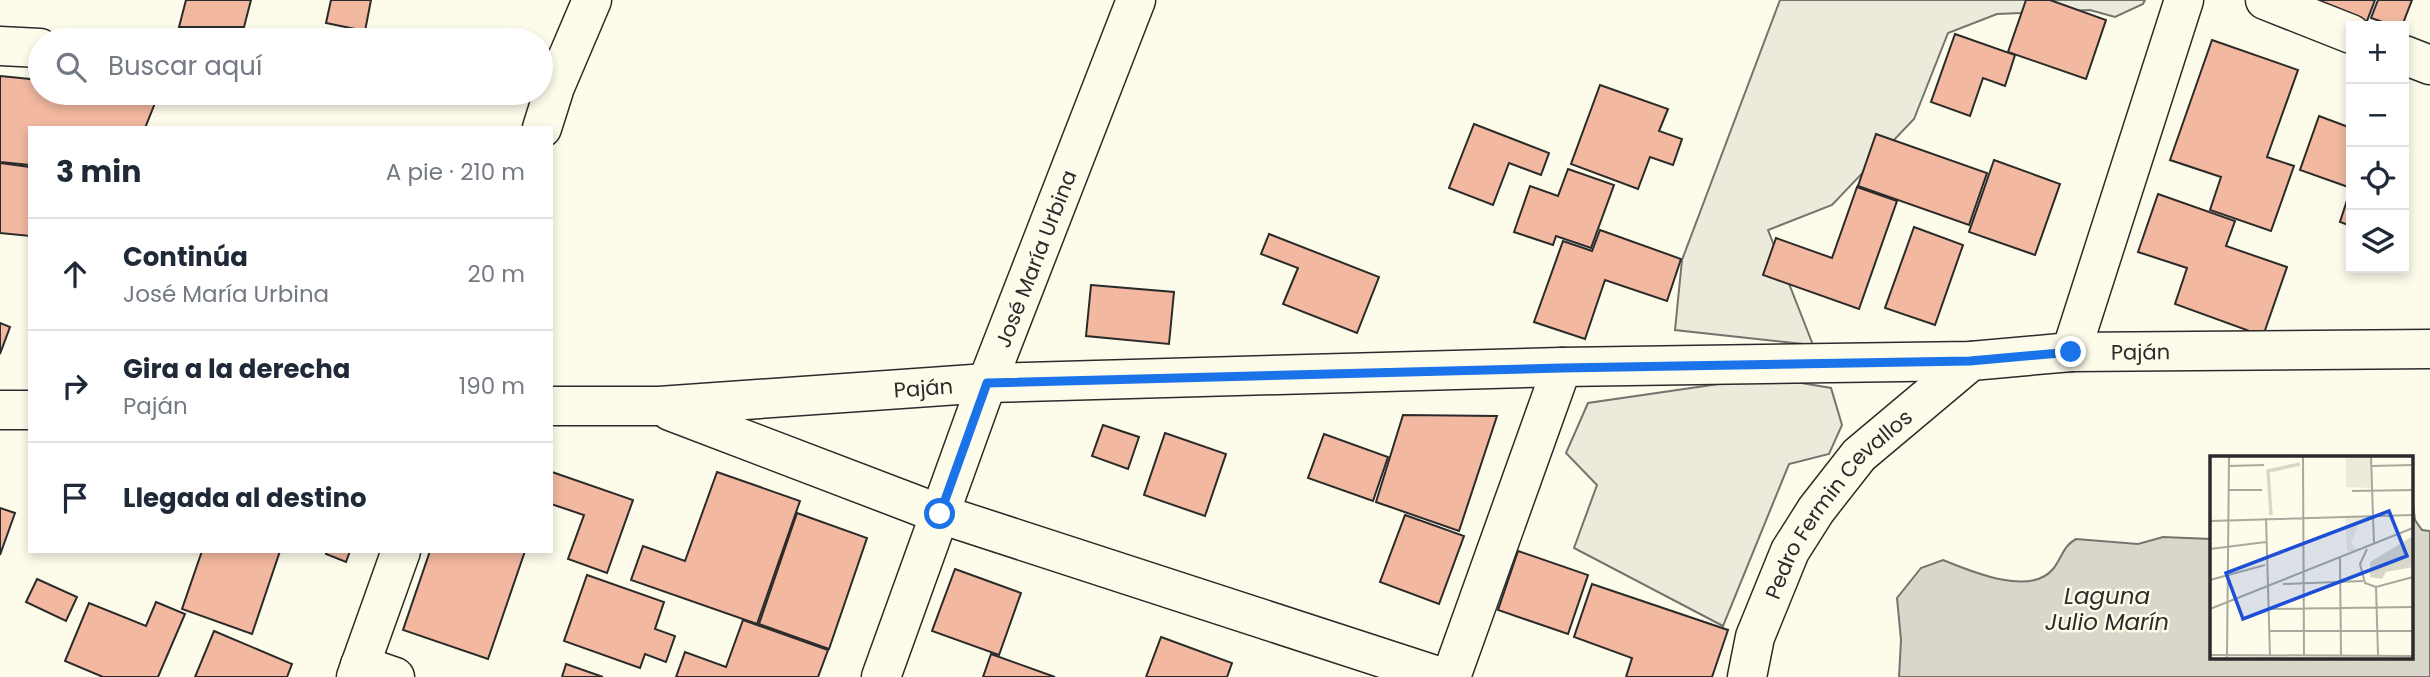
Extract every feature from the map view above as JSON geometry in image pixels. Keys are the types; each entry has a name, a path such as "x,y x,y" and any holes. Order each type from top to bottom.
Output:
{"street":[{"path":"553,75 592,0"},
{"name":"José María Urbina","path":"881,677 987,383 1136,0"},
{"path":"2071,352 2184,0"},
{"path":"2264,0 2346,32"},
{"path":"0,46 28,47"},
{"path":"2409,57 2430,65"},
{"path":"542,126 545,105"},
{"name":"Paján","path":"553,406 659,406 987,383 1562,368 1970,361 2071,352 2430,349"},
{"name":"Pedro Fermin Cevallos","path":"1747,677 1755,637 1790,551 1816,510 1859,455 1970,361"},
{"path":"1451,677 1562,368"},
{"path":"659,406 940,514 1441,677"},
{"path":"0,410 28,410"},
{"path":"370,673 400,553"}],"shaded area":[{"path":"1780,0 2145,0 2143,4 2115,17 2090,10 1997,14 1948,33 1914,119 1832,205 1768,230 1813,345 1675,330 1682,260"},
{"path":"1767,377 1831,388 1842,425 1829,454 1789,464 1723,626 1574,548 1597,485 1566,453 1588,403"}],"water":[{"name":"Laguna Julio Marín","path":"2413,504 2415,520 2422,530 2430,531 2430,677 1899,677 1901,640 1897,598 1921,568 1943,560 2000,579 2030,581 2043,577 2053,569 2065,549 2076,539 2138,544 2163,537 2210,539 2210,660 2412,660"}],"building":[{"path":"186,0 251,0 244,27 179,27"},
{"path":"331,0 371,0 366,28 326,23"},
{"path":"2026,0 2050,0 2106,20 2086,79 2008,52"},
{"path":"2318,0 2375,0 2367,21 2346,22 2313,15"},
{"path":"2378,0 2412,0 2404,21 2380,21 2371,18"},
{"path":"1955,34 2015,55 2005,86 1983,78 1970,116 1931,102"},
{"path":"2212,40 2298,70 2267,157 2294,166 2271,231 2210,210 2221,177 2170,160"},
{"path":"0,76 28,79 28,105 154,105 146,126 28,126 28,165 0,162"},
{"path":"1600,85 1668,109 1659,131 1682,139 1673,165 1650,157 1638,189 1571,164"},
{"path":"2319,116 2346,126 2346,186 2300,170"},
{"path":"1474,124 1549,153 1541,175 1509,163 1493,205 1449,188"},
{"path":"1876,134 1987,173 1969,225 1858,186"},
{"path":"1994,160 2060,184 2035,255 1969,232"},
{"path":"0,163 28,167 28,236 0,233"},
{"path":"1568,169 1614,185 1591,248 1556,236 1553,245 1514,232 1530,186 1558,196"},
{"path":"1857,187 1897,201 1859,309 1763,275 1776,238 1832,258"},
{"path":"2158,194 2235,221 2226,246 2287,267 2263,336 2175,304 2187,268 2138,252"},
{"path":"2346,203 2346,224 2340,222"},
{"path":"1914,227 1963,245 1935,325 1885,308"},
{"path":"1600,230 1681,259 1667,301 1605,280 1585,339 1534,322 1563,241 1592,251"},
{"path":"1269,234 1379,277 1357,333 1283,304 1298,268 1261,254"},
{"path":"1091,285 1174,292 1169,344 1086,336"},
{"path":"0,323 10,327 0,354"},
{"path":"1403,415 1497,416 1459,531 1376,502"},
{"path":"1103,425 1139,437 1128,469 1092,456"},
{"path":"1165,433 1226,454 1205,516 1144,495"},
{"path":"1324,434 1388,457 1373,501 1308,478"},
{"path":"553,472 633,500 607,573 568,559 584,515 553,505"},
{"path":"717,472 800,501 757,624 631,580 643,546 685,561"},
{"path":"0,508 15,513 0,555"},
{"path":"797,513 867,538 829,649 759,624"},
{"path":"1405,515 1464,536 1439,604 1380,582"},
{"path":"1518,551 1588,575 1568,634 1498,610"},
{"path":"201,553 279,553 252,634 182,609"},
{"path":"326,553 349,553 346,562"},
{"path":"429,553 524,553 488,659 403,630"},
{"path":"955,569 1021,593 999,655 932,631"},
{"path":"587,575 664,602 655,629 675,636 666,662 645,654 640,668 564,641"},
{"path":"37,579 77,597 66,621 26,602"},
{"path":"1592,584 1728,630 1712,677 1626,677 1632,658 1574,637"},
{"path":"156,602 185,614 158,677 103,677 65,661 89,603 146,626"},
{"path":"743,620 828,650 818,677 676,677 685,652 726,667"},
{"path":"214,631 292,664 287,677 195,677"},
{"path":"1161,637 1232,663 1227,677 1146,677"},
{"path":"991,654 1055,677 983,677"},
{"path":"566,664 603,677 562,677"}],"route":[{"path":"940,514 987,383 1562,368 1970,361 2071,352"}]}
